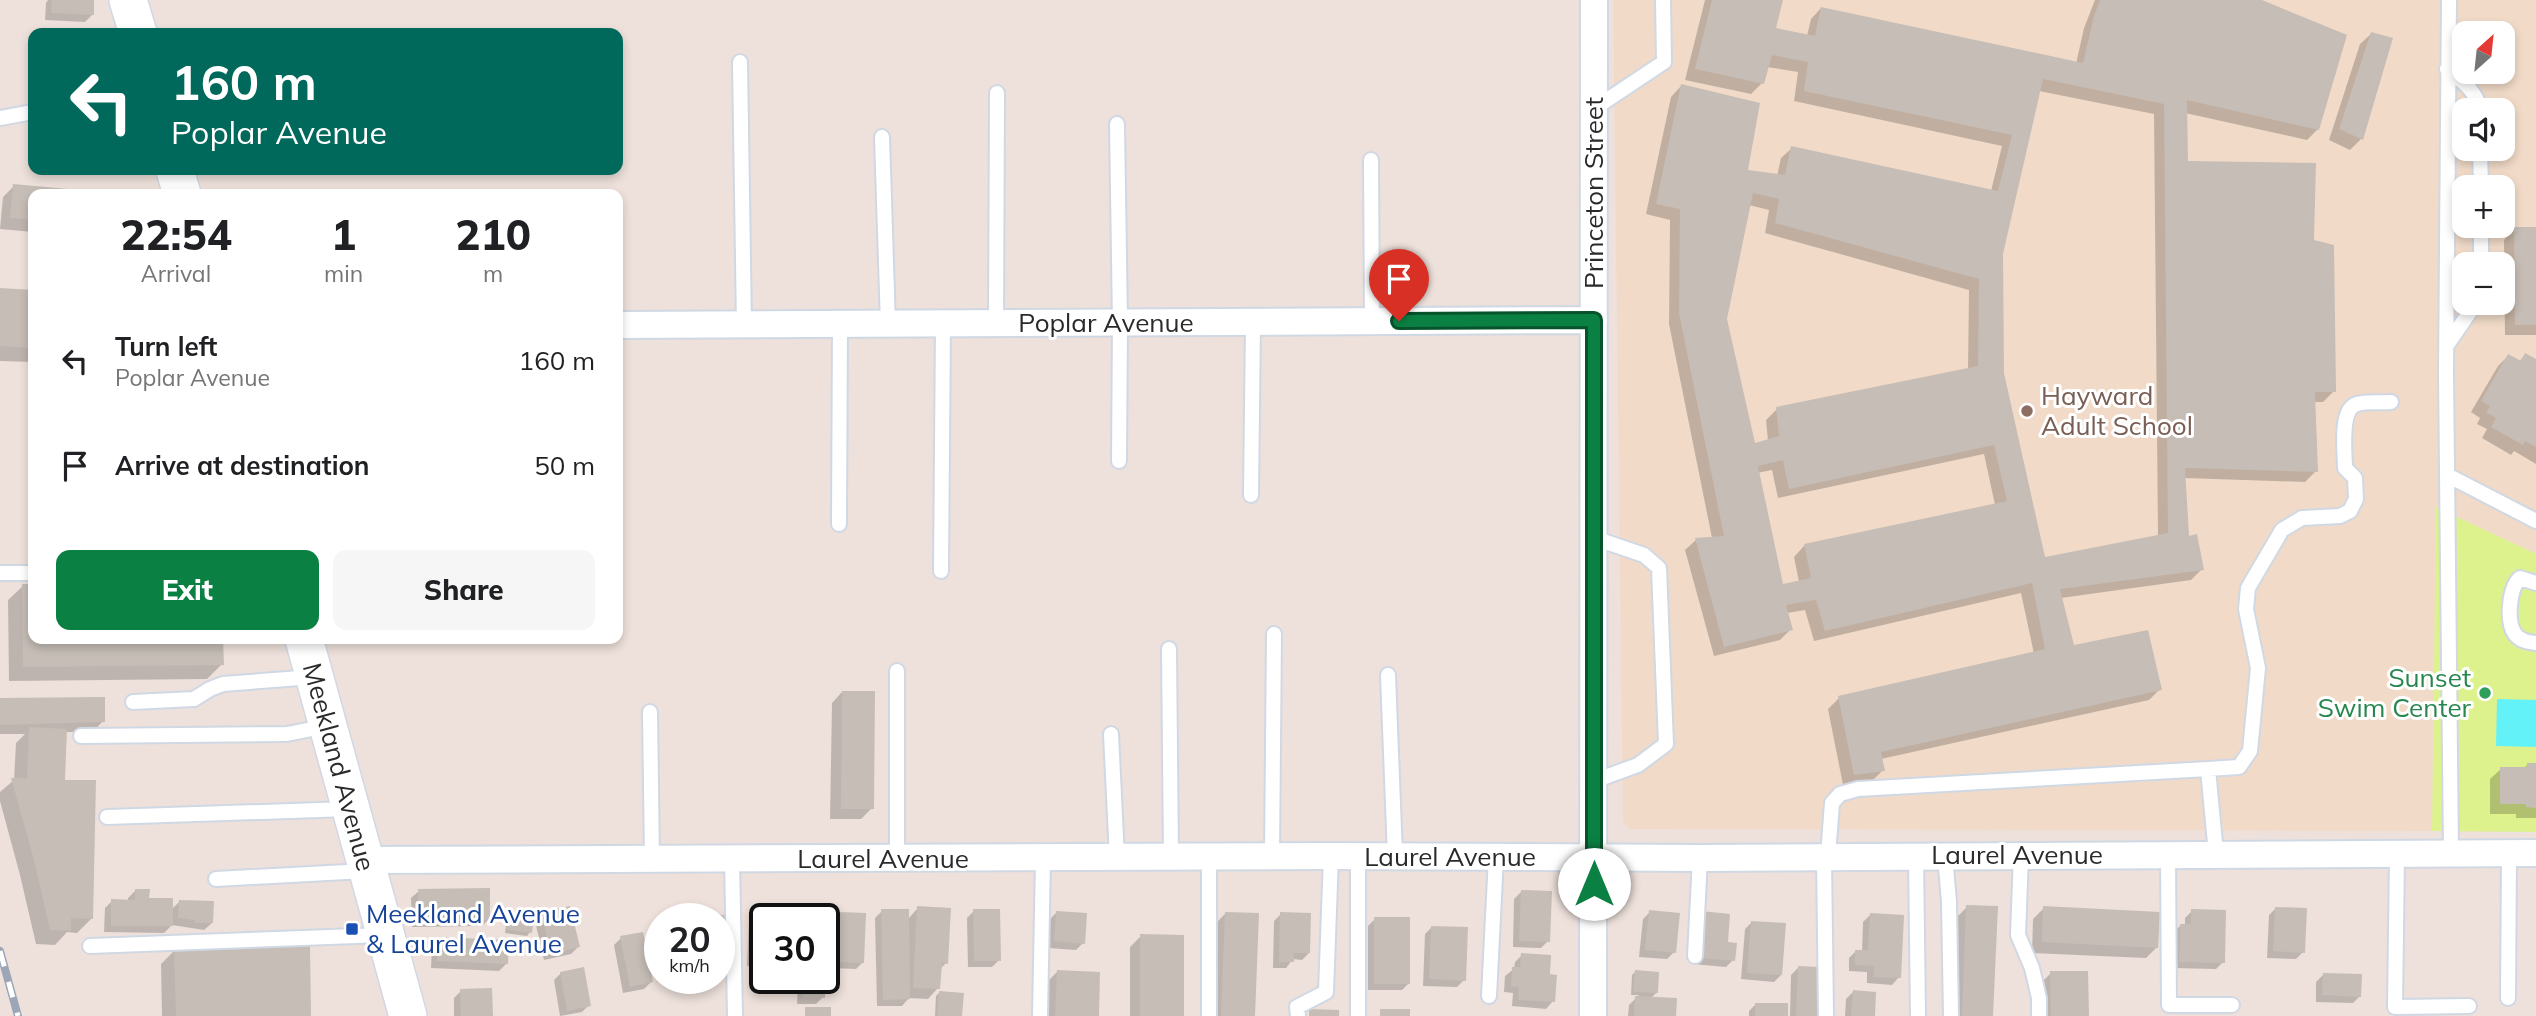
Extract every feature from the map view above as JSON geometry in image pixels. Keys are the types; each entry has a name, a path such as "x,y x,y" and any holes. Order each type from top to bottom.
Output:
{"street":[{"path":"128,0 136,28"},
{"name":"Princeton Street","path":"1593,1016 1594,0"},
{"name":"Poplar Avenue","path":"623,325 1594,320"},
{"name":"Meekland Avenue","path":"305,644 408,1016"},
{"name":"Laurel Avenue","path":"365,866 652,860 1171,856 1700,858 2536,853"}],"lane":[{"path":"1595,108 1664,62 1662,0"},
{"path":"2449,0 2447,345 2451,853"},
{"path":"740,62 744,326"},
{"path":"2447,69 2469,87 2477,98"},
{"path":"996,324 997,93"},
{"path":"0,118 28,113"},
{"path":"1117,124 1119,461"},
{"path":"882,137 888,325"},
{"path":"1371,160 1372,321"},
{"path":"2447,345 2468,315"},
{"path":"1251,495 1253,322"},
{"path":"941,571 943,324"},
{"path":"839,524 840,325"},
{"path":"1825,1016 1826,856 1832,803 1840,794 1858,789 2239,767 2250,751 2258,668 2246,609 2248,588 2282,530 2302,518 2340,516 2350,511 2356,499 2355,478 2346,468 2347,410 2356,404 2391,402"},
{"path":"2449,476 2536,521"},
{"path":"1594,538 1644,555 1659,568 1667,744 1638,765 1594,781"},
{"path":"0,573 28,573"},
{"path":"2536,583 2519,578 2513,584 2511,593 2512,627 2516,636 2526,642 2536,643"},
{"path":"1272,856 1275,634"},
{"path":"1169,649 1171,856"},
{"path":"897,671 897,859"},
{"path":"1388,675 1395,856"},
{"path":"133,702 194,699 223,684 314,677"},
{"path":"650,712 652,860"},
{"path":"80,736 287,734 327,726"},
{"path":"1111,734 1117,858"},
{"path":"2208,769 2216,854"},
{"path":"107,817 350,809"},
{"path":"2397,853 2395,1007 2469,1006"},
{"path":"2508,998 2509,853"},
{"path":"2021,855 2018,935 2032,968 2039,998 2039,1016"},
{"path":"2168,855 2169,1005 2232,1004"},
{"path":"1297,1016 1297,1007 1326,992 1331,856"},
{"path":"1916,856 1918,1016"},
{"path":"1945,856 1949,902 1951,1016"},
{"path":"1358,857 1358,1016"},
{"path":"1489,996 1496,857"},
{"path":"1209,858 1209,1016"},
{"path":"1695,956 1700,858"},
{"path":"1040,1016 1042,859"},
{"path":"732,860 735,1016"},
{"path":"216,879 365,866"},
{"path":"90,946 385,935"}],"shaded area":[{"name":"Hayward Adult School","path":"1613,0 2536,0 2536,554 2436,507 2432,831 1629,829 1623,821"}],"green space":[{"name":"Sunset Swim Center","path":"2436,507 2536,554 2536,832 2432,831"}],"water":[{"path":"2497,699 2536,700 2536,747 2496,746"}],"building":[{"path":"52,0 94,0 94,15 51,13"},
{"path":"1712,0 1783,0 1776,28 1815,36 1821,7 2083,63 2100,0 2262,0 2347,35 2319,130 2187,100 2188,161 2316,163 2314,240 2334,245 2336,392 2315,392 2318,472 2185,468 2189,536 2197,534 2204,570 2060,589 2074,645 2148,630 2162,690 1881,752 1885,771 1854,775 1838,696 2045,649 2032,583 1825,631 1816,600 1786,605 1793,630 1724,647 1695,538 1724,536 1679,313 1680,209 1656,204 1681,84 1760,103 1748,170 1785,175 1791,146 1998,191 2012,135 1804,91 1808,62 1772,55 1764,84 1695,69","holes":["2043,79 2164,104 2168,533 2045,557 2004,373 2003,254","1753,193 1779,199 1775,223 1979,279 1978,366 1776,407 1779,436 1755,443 1727,319","1994,445 2007,501 1804,544 1811,578 1783,584 1758,466 1783,460 1789,489"]},
{"path":"2371,32 2393,38 2363,140 2339,129"},
{"path":"13,184 68,189 28,189 28,220 10,218"},
{"path":"2515,227 2536,227 2536,325 2515,325"},
{"path":"0,288 28,290 28,348 0,346"},
{"path":"2525,353 2536,359 2536,447 2525,441 2523,445 2491,427 2496,418 2486,412 2490,406 2481,401 2508,354 2521,361"},
{"path":"22,584 28,584 28,644 223,644 224,665 23,667"},
{"path":"842,691 875,691 874,809 841,809"},
{"path":"105,697 105,722 0,725 0,698"},
{"path":"29,727 67,729 65,780 96,780 93,919 71,918 71,931 50,930 11,778 27,778"},
{"path":"2527,763 2536,763 2536,808 2526,807 2526,804 2500,804 2500,767 2527,767"},
{"path":"490,888 490,920 418,921 418,889"},
{"path":"135,889 150,889 149,898 173,898 173,926 111,926 111,899 135,900"},
{"path":"1521,890 1552,891 1550,942 1519,941"},
{"path":"179,900 214,901 213,923 195,923 195,920 178,918"},
{"path":"1966,905 1998,906 1993,1016 1962,1016"},
{"path":"570,906 580,947 551,954 541,912"},
{"path":"917,906 951,908 948,964 942,963 940,989 913,988"},
{"path":"2043,906 2160,912 2158,948 2042,942"},
{"path":"2275,907 2307,908 2305,953 2273,951"},
{"path":"881,909 909,909 910,999 883,1000"},
{"path":"973,909 1000,909 1001,961 974,961"},
{"path":"2191,909 2226,910 2225,963 2179,962 2180,924 2191,924"},
{"path":"1649,910 1680,913 1676,953 1645,950"},
{"path":"1056,911 1087,913 1085,944 1054,941"},
{"path":"1701,911 1730,914 1728,942 1737,943 1735,961 1698,958"},
{"path":"840,912 866,913 864,963 840,962"},
{"path":"1225,912 1259,913 1255,1016 1221,1016"},
{"path":"1280,912 1311,913 1310,953 1294,953 1294,962 1279,962"},
{"path":"509,913 534,916 532,933 507,930"},
{"path":"1870,913 1904,915 1901,978 1873,977 1874,966 1855,965 1855,950 1868,950"},
{"path":"1374,917 1410,917 1410,984 1374,984"},
{"path":"1751,921 1786,923 1782,975 1747,973"},
{"path":"1431,926 1468,927 1466,981 1429,979"},
{"path":"643,932 644,984 630,987 620,936"},
{"path":"1140,934 1184,935 1184,1016 1140,1016"},
{"path":"438,937 509,940 508,964 437,961"},
{"path":"310,946 311,1016 176,1016 174,948"},
{"path":"1521,953 1551,955 1550,974 1557,975 1555,1002 1518,1000 1519,987 1511,986 1512,967 1520,967"},
{"path":"1798,966 1819,967 1817,1016 1796,1016"},
{"path":"584,967 591,1006 567,1011 560,972"},
{"path":"1057,970 1100,972 1099,1016 1055,1016"},
{"path":"1635,970 1659,972 1658,993 1633,992"},
{"path":"2050,971 2088,971 2089,1016 2051,1016"},
{"path":"2323,973 2362,974 2361,997 2322,995"},
{"path":"492,988 493,1016 461,1016 460,989"},
{"path":"1853,990 1876,992 1875,1016 1851,1016"},
{"path":"939,991 964,993 962,1016 937,1016"},
{"path":"803,994 825,994 825,998 803,997"},
{"path":"1635,996 1677,998 1676,1016 1634,1016"},
{"path":"1755,1003 1788,1003 1788,1016 1755,1016"},
{"path":"805,1007 831,1007 831,1016 805,1016"},
{"path":"1309,1009 1339,1010 1339,1016 1309,1016"},
{"path":"1380,1009 1410,1009 1410,1016 1380,1016"}],"railway":[{"path":"0,951 18,1016"}],"place":[{"name":"Hayward Adult School","path":"2027,411"},
{"name":"Sunset Swim Center","path":"2485,693"},
{"name":"Meekland Avenue & Laurel Avenue","path":"352,929"}],"route":[{"path":"1399,321 1594,320 1594,884"}]}
